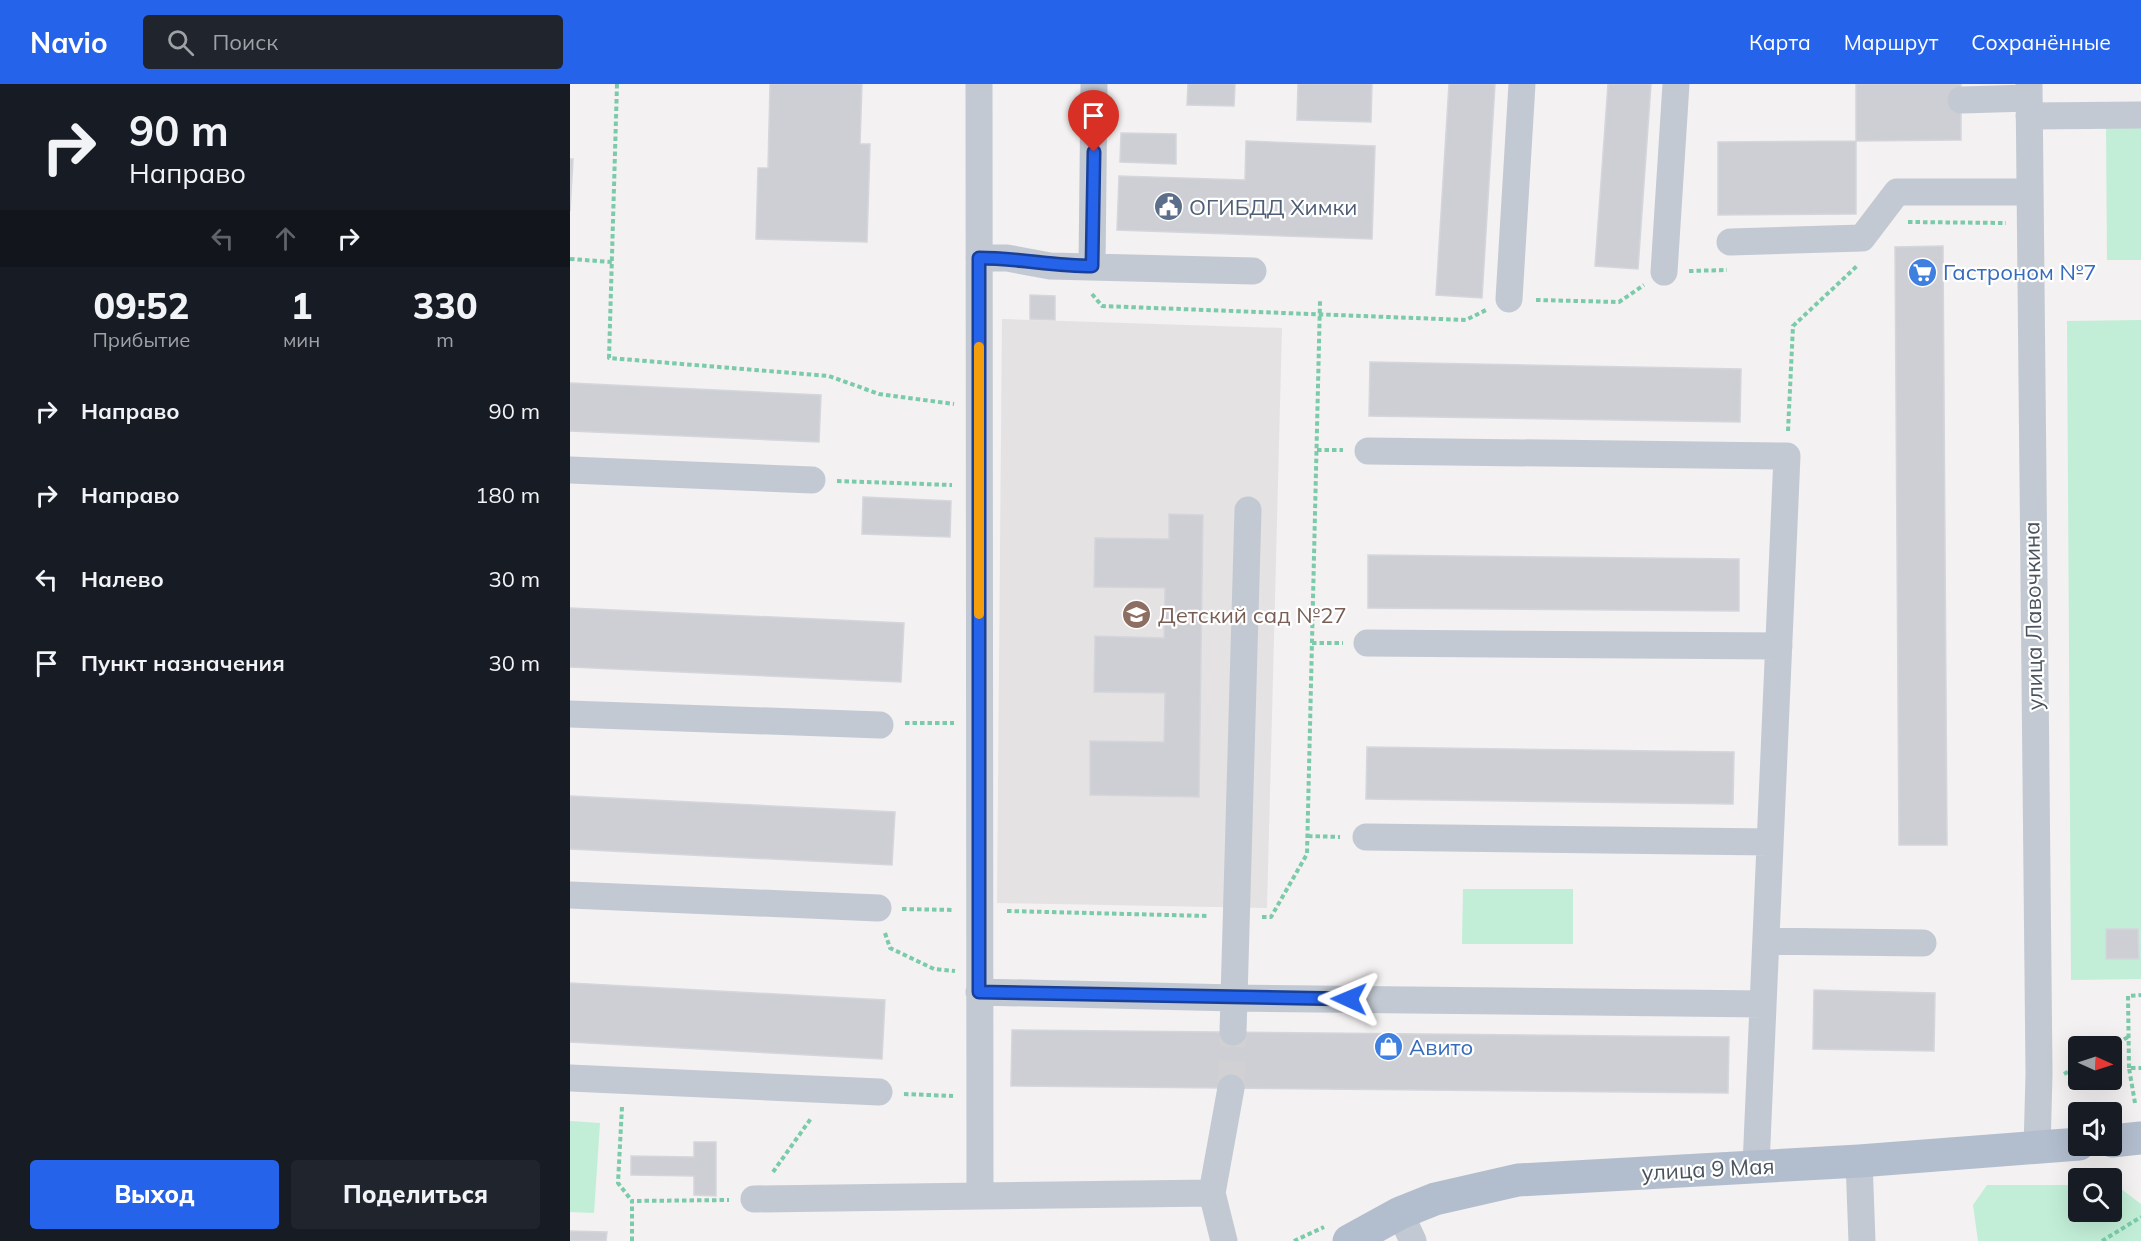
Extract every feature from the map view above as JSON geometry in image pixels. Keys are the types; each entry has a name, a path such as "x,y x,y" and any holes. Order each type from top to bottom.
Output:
{"main road":[{"path":"2122,1140 2141,1138"},
{"name":"улица 9 Мая","path":"1349,1241 1407,1227 1436,1199 1518,1180 1859,1161 2068,1145"}],"street":[{"path":"979,84 980,1196"},
{"path":"1092,266 1095,84"},
{"path":"1509,299 1522,84"},
{"path":"1664,272 1677,84"},
{"path":"1960,100 2029,99 2141,115"},
{"name":"улица Лавочкина","path":"2029,99 2028,192 2039,1074 2037,1149"},
{"path":"1730,242 1862,238 1897,192 2028,192"},
{"path":"979,258 1007,258 1050,266 1253,271"},
{"path":"1368,451 1787,456 1756,1166"},
{"path":"570,470 812,480"},
{"path":"1233,1032 1248,510"},
{"path":"1367,644 1779,646"},
{"path":"570,714 880,725"},
{"path":"1366,837 1770,842"},
{"path":"570,895 878,908"},
{"path":"1766,941 1923,943"},
{"path":"979,982 1234,998 1763,1004"},
{"path":"570,1078 879,1092"},
{"path":"1224,1241 1212,1193 1231,1088"},
{"path":"1859,1161 1862,1241"},
{"path":"754,1199 1212,1193"}],"path":[{"path":"617,84 609,358 829,376 879,394 979,407"},
{"path":"1899,230 1908,222 2029,223"},
{"path":"1787,456 1793,326 1865,258"},
{"path":"570,260 612,262"},
{"path":"1092,266 1092,296 1102,306 1466,320 1509,299 1619,302 1664,272 1732,270"},
{"path":"1845,266 1856,266"},
{"path":"979,982 934,969 890,948 878,908 1271,917 1307,854 1320,300"},
{"path":"812,480 979,486"},
{"path":"880,725 979,723"},
{"path":"1308,836 1366,837"},
{"path":"2135,1103 2129,1068 2128,996 2141,995"},
{"path":"2122,1041 2129,1037"},
{"path":"2129,1068 2141,1068"},
{"path":"2064,1074 2068,1072"},
{"path":"624,1081 618,1183 632,1201 632,1241"},
{"path":"632,1201 754,1199 830,1091"},
{"path":"879,1092 979,1100"},
{"path":"2102,1241 2141,1217"}],"shaded area":[{"name":"Детский сад №27","path":"1002,319 1282,328 1267,908 997,903"}],"green space":[{"path":"2141,124 2141,260 2107,260 2106,125"},
{"path":"2141,320 2141,979 2071,980 2067,321"},
{"path":"1463,889 1573,889 1573,944 1462,944"},
{"path":"570,1121 600,1123 594,1213 570,1212"},
{"path":"1987,1185 2068,1185 2068,1222 2122,1222 2122,1190 2141,1204 2141,1241 1978,1241 1973,1205"}],"building":[{"path":"770,84 862,84 860,144 870,144 867,242 756,239 758,168 768,168"},
{"path":"1188,84 1235,84 1234,106 1187,105"},
{"path":"1298,84 1372,84 1371,122 1297,120"},
{"path":"1449,84 1495,84 1482,298 1436,295"},
{"path":"1608,84 1651,84 1638,269 1595,266"},
{"path":"1856,84 1961,84 1961,140 1856,141"},
{"path":"1121,133 1176,134 1176,164 1120,162"},
{"path":"1246,141 1375,146 1372,239 1117,230 1119,176 1245,180"},
{"path":"1856,141 1856,214 1718,215 1718,142"},
{"path":"570,159 573,159 570,211"},
{"path":"1943,246 1947,845 1899,845 1895,247"},
{"path":"1030,295 1055,296 1055,320 1030,319"},
{"path":"1370,362 1741,369 1740,422 1369,416"},
{"path":"570,383 821,395 819,442 570,431"},
{"path":"863,497 951,501 950,537 862,534"},
{"path":"1169,514 1203,515 1199,797 1090,795 1090,741 1164,742 1165,693 1094,692 1095,636 1164,638 1165,588 1094,587 1095,538 1169,539"},
{"path":"1368,555 1739,559 1739,611 1368,608"},
{"path":"570,608 904,623 901,682 570,667"},
{"path":"1367,747 1734,752 1733,804 1366,799"},
{"path":"570,796 895,812 892,865 570,849"},
{"path":"2106,929 2138,929 2139,959 2106,959"},
{"path":"570,983 885,1000 882,1059 570,1042"},
{"path":"1814,990 1935,993 1934,1051 1813,1049"},
{"path":"1012,1030 1729,1037 1728,1093 1011,1086"},
{"path":"694,1142 716,1142 716,1196 694,1195 694,1176 631,1175 631,1156 694,1157"},
{"path":"570,1231 607,1232 606,1241 570,1241"}],"tunnel":[{"path":"1231,1088 1233,1032"}],"slow traffic":[{"path":"979,347 979,614"}],"place":[{"name":"ОГИБДД Химки","path":"1168,207"},
{"name":"Гастроном №7","path":"1922,272"},
{"name":"Детский сад №27","path":"1137,615"},
{"name":"Авито","path":"1388,1047"}],"route":[{"path":"1094,152 1092,266 1050,266 1007,258 979,258 979,992 1349,999"}]}
